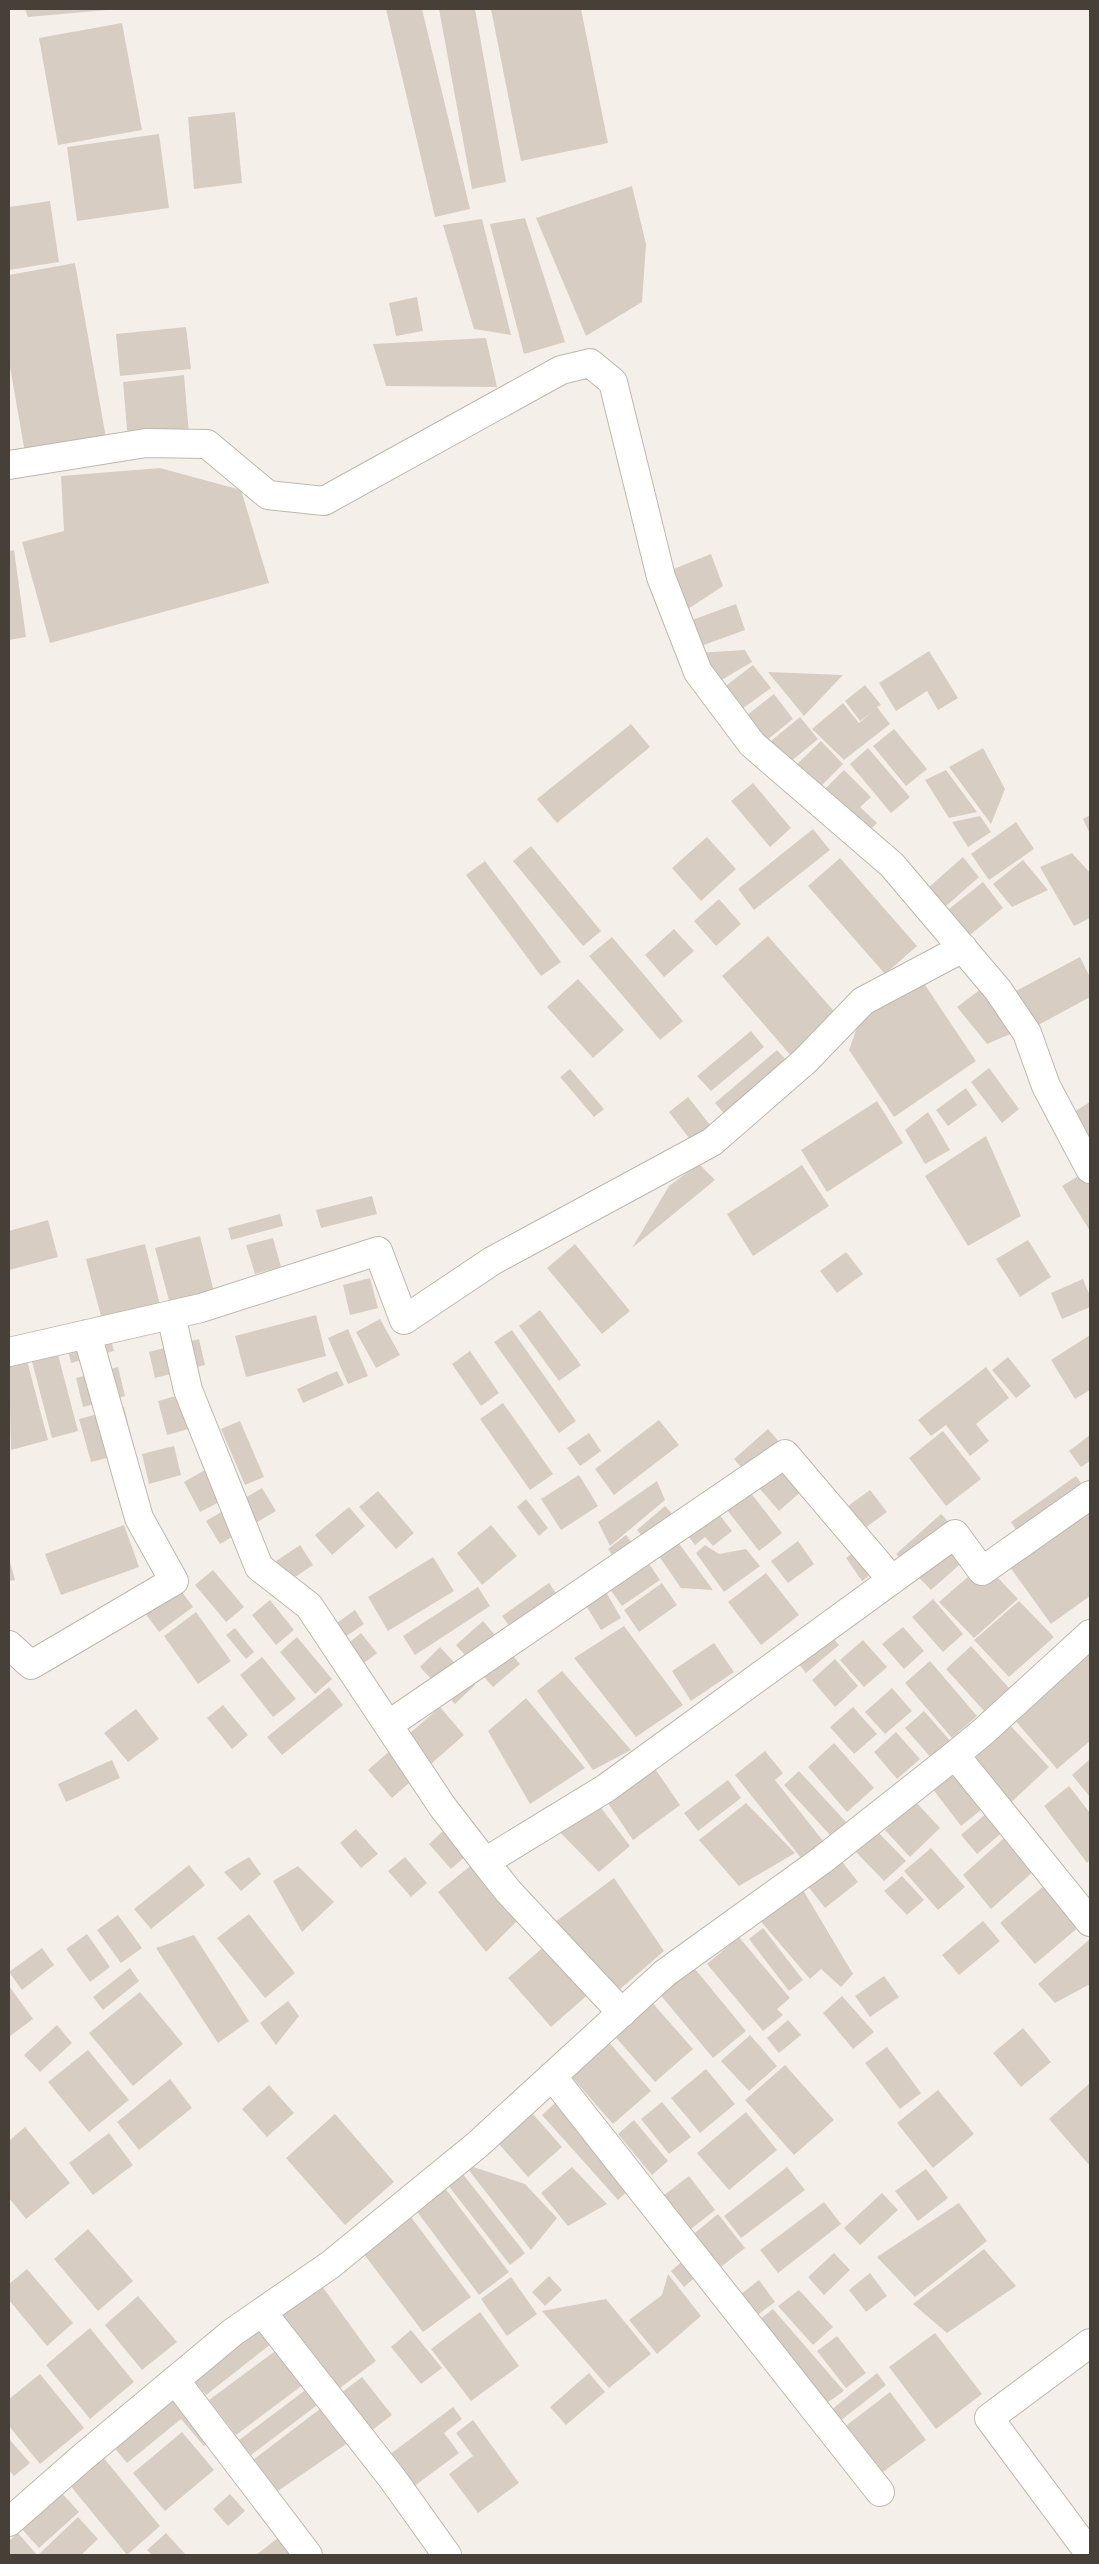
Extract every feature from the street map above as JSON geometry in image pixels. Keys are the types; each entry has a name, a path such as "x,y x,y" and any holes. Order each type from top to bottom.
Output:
{"street":[{"path":"9,465 146,443 207,444 268,495 324,501 561,370 590,363 612,382 661,577 698,672 752,744 892,865 998,990 1027,1033 1046,1086 1090,1169"},
{"path":"9,1352 201,1308 378,1251 404,1320 492,1261 712,1142 805,1061 863,1001 963,948"},
{"path":"171,1315 188,1390 259,1567 310,1606 442,1806 508,1891 622,2013"},
{"path":"9,1645 31,1665 174,1581 139,1518 87,1334"},
{"path":"388,1725 784,1454 892,1580"},
{"path":"485,1862 606,1788 955,1534 982,1572 1090,1495"},
{"path":"9,2522 233,2332 330,2265 478,2145 665,1973 822,1860 955,1755 1090,1634"},
{"path":"955,1755 1090,1922"},
{"path":"552,2076 880,2492"},
{"path":"262,2312 392,2478 447,2555"},
{"path":"1090,2343 989,2418 1090,2554"},
{"path":"175,2380 308,2555"}],"building":[{"path":"25,9 107,9 107,10 28,17"},
{"path":"386,9 422,9 470,209 435,217"},
{"path":"439,9 475,9 506,182 472,189"},
{"path":"491,9 581,9 608,143 521,161"},
{"path":"122,23 142,130 58,145 39,38"},
{"path":"235,112 242,183 194,189 188,117"},
{"path":"159,134 169,208 77,221 67,147"},
{"path":"632,186 646,244 642,302 586,336 536,218"},
{"path":"50,201 59,262 9,270 9,207"},
{"path":"525,218 565,342 524,354 490,224"},
{"path":"482,219 511,335 474,329 443,225"},
{"path":"75,263 106,438 25,453 9,361 9,275"},
{"path":"417,297 423,331 396,336 389,303"},
{"path":"186,327 191,369 120,376 116,334"},
{"path":"486,338 497,387 386,386 373,344"},
{"path":"184,375 189,435 128,441 123,382"},
{"path":"160,468 241,490 269,583 50,643 22,542 64,531 61,476"},
{"path":"14,550 26,637 9,640 9,551"},
{"path":"711,554 723,586 682,613 666,572"},
{"path":"736,604 745,630 701,646 692,620"},
{"path":"745,650 752,662 713,685 696,653"},
{"path":"929,651 958,698 938,710 927,691 896,711 879,683"},
{"path":"753,665 771,688 735,714 719,691"},
{"path":"768,672 843,675 804,716"},
{"path":"865,685 881,705 877,707 890,724 844,760 812,729 843,703 859,723 872,712 860,721 845,701"},
{"path":"774,694 793,719 767,740 747,715"},
{"path":"800,717 818,739 783,768 765,746"},
{"path":"631,724 650,747 557,823 537,799"},
{"path":"894,729 927,769 906,786 873,746"},
{"path":"821,741 843,764 815,792 792,769"},
{"path":"868,748 910,797 891,813 850,764"},
{"path":"983,748 1005,789 991,824 949,767"},
{"path":"844,770 871,797 860,807 877,823 864,836 821,793"},
{"path":"946,770 977,812 949,818 925,780"},
{"path":"753,783 791,828 770,847 731,801"},
{"path":"1090,815 1090,834 1083,819"},
{"path":"980,816 991,832 968,847 952,822"},
{"path":"1016,822 1034,849 989,880 971,854"},
{"path":"813,829 830,850 754,910 738,889"},
{"path":"707,837 736,869 701,901 672,868"},
{"path":"531,846 601,931 583,946 513,861"},
{"path":"1072,853 1090,873 1090,918 1074,926 1040,867"},
{"path":"963,857 979,877 945,907 928,888"},
{"path":"840,858 917,946 885,974 808,886"},
{"path":"1023,860 1048,890 1012,907 993,884"},
{"path":"485,861 561,962 541,976 466,875"},
{"path":"983,882 1003,908 965,939 944,913"},
{"path":"719,899 741,924 716,946 694,921"},
{"path":"674,929 694,951 664,977 645,955"},
{"path":"768,936 839,1017 792,1057 722,976"},
{"path":"612,937 683,1021 660,1040 589,956"},
{"path":"1080,957 1090,977 1090,997 1031,1029 1012,993"},
{"path":"919,976 976,1061 894,1117 849,1050 861,1016"},
{"path":"578,979 624,1030 593,1058 547,1007"},
{"path":"981,989 1015,1032 987,1044 957,1007"},
{"path":"751,1031 764,1047 711,1091 697,1076"},
{"path":"777,1050 795,1070 733,1124 715,1103"},
{"path":"989,1068 1019,1109 1002,1123 971,1082"},
{"path":"570,1069 604,1109 594,1117 560,1077"},
{"path":"966,1088 977,1105 948,1126 936,1110"},
{"path":"688,1097 718,1135 698,1150 669,1112"},
{"path":"877,1101 903,1143 827,1192 801,1150"},
{"path":"1090,1102 1090,1149 1069,1115"},
{"path":"928,1112 950,1150 925,1164 905,1130"},
{"path":"986,1136 1021,1216 968,1246 925,1176"},
{"path":"699,1164 715,1180 632,1248 669,1186"},
{"path":"802,1165 829,1206 753,1256 727,1214"},
{"path":"1085,1172 1090,1181 1090,1231 1062,1186"},
{"path":"372,1196 377,1214 321,1228 316,1210"},
{"path":"280,1214 283,1226 231,1240 228,1228"},
{"path":"48,1220 58,1257 9,1270 9,1231"},
{"path":"200,1236 215,1296 171,1308 155,1248"},
{"path":"273,1238 281,1267 255,1274 246,1245"},
{"path":"1028,1240 1051,1277 1020,1297 996,1259"},
{"path":"145,1244 162,1313 104,1328 86,1259"},
{"path":"575,1244 630,1311 602,1334 547,1268"},
{"path":"846,1252 863,1274 837,1293 820,1271"},
{"path":"370,1278 378,1308 350,1315 343,1285"},
{"path":"1083,1279 1090,1296 1090,1307 1062,1319 1051,1293"},
{"path":"540,1310 581,1365 559,1381 519,1326"},
{"path":"316,1315 326,1356 246,1377 235,1336"},
{"path":"380,1319 400,1355 376,1368 356,1332"},
{"path":"348,1329 368,1376 348,1384 328,1338"},
{"path":"512,1330 576,1421 559,1433 494,1342"},
{"path":"109,1332 114,1351 71,1363 66,1344"},
{"path":"1090,1335 1090,1390 1075,1399 1051,1360"},
{"path":"199,1339 205,1365 155,1378 149,1352"},
{"path":"56,1347 78,1431 52,1438 30,1354"},
{"path":"470,1351 499,1393 481,1406 452,1364"},
{"path":"25,1353 48,1440 11,1450 9,1357"},
{"path":"1008,1357 1031,1386 1016,1398 992,1370"},
{"path":"118,1367 125,1396 83,1407 76,1378"},
{"path":"986,1367 1009,1398 976,1424 989,1441 970,1456 946,1425 931,1436 918,1420"},
{"path":"337,1371 344,1385 303,1403 297,1389"},
{"path":"183,1394 192,1428 167,1435 158,1401"},
{"path":"503,1403 553,1474 530,1490 480,1419"},
{"path":"124,1407 135,1451 91,1462 79,1419"},
{"path":"659,1420 679,1445 614,1495 595,1469"},
{"path":"240,1421 264,1477 245,1485 221,1429"},
{"path":"768,1429 813,1481 779,1511 734,1459"},
{"path":"943,1431 981,1479 946,1506 909,1458"},
{"path":"589,1433 601,1451 580,1466 567,1448"},
{"path":"1090,1435 1090,1461 1081,1467 1069,1451"},
{"path":"174,1446 181,1475 149,1484 142,1454"},
{"path":"210,1467 227,1498 200,1512 184,1482"},
{"path":"736,1474 782,1533 759,1551 713,1492"},
{"path":"579,1475 598,1506 561,1530 541,1499"},
{"path":"1076,1476 1090,1496 1090,1596 1051,1624 1002,1556 1023,1540 1011,1522"},
{"path":"657,1481 665,1500 610,1546 598,1522"},
{"path":"262,1488 276,1511 220,1544 206,1521"},
{"path":"870,1490 887,1512 861,1531 844,1509"},
{"path":"378,1491 414,1533 396,1549 359,1507"},
{"path":"526,1499 548,1528 539,1536 517,1507"},
{"path":"707,1499 732,1531 713,1546 705,1537 695,1545 677,1522"},
{"path":"665,1506 675,1517 647,1542 637,1530"},
{"path":"349,1507 365,1526 332,1555 315,1535"},
{"path":"941,1514 976,1550 931,1590 896,1554"},
{"path":"124,1525 139,1567 61,1595 45,1554"},
{"path":"491,1525 517,1556 482,1585 457,1553"},
{"path":"626,1535 636,1548 617,1562 608,1549"},
{"path":"675,1538 713,1590 681,1588 656,1552"},
{"path":"872,1539 889,1561 862,1581 846,1558"},
{"path":"798,1541 814,1564 788,1583 771,1561"},
{"path":"300,1545 313,1565 273,1592 260,1572"},
{"path":"705,1545 719,1554 746,1549 760,1566 724,1592 696,1553"},
{"path":"433,1557 454,1591 388,1631 368,1597"},
{"path":"9,1558 15,1580 9,1581"},
{"path":"645,1558 660,1580 622,1606 607,1585"},
{"path":"984,1563 1018,1599 974,1638 939,1602"},
{"path":"213,1570 244,1607 226,1622 195,1585"},
{"path":"167,1572 193,1607 159,1632 133,1597"},
{"path":"766,1573 799,1615 761,1645 728,1602"},
{"path":"549,1583 566,1608 520,1641 502,1616"},
{"path":"662,1583 677,1605 639,1632 624,1610"},
{"path":"478,1587 490,1606 415,1655 403,1636"},
{"path":"606,1592 621,1618 601,1630 585,1604"},
{"path":"933,1599 963,1634 943,1652 912,1617"},
{"path":"270,1600 294,1630 276,1645 252,1615"},
{"path":"1019,1601 1054,1637 1009,1677 974,1640"},
{"path":"355,1610 364,1624 326,1650 317,1637"},
{"path":"196,1612 231,1661 198,1684 164,1636"},
{"path":"483,1621 520,1664 493,1687 456,1645"},
{"path":"822,1625 839,1645 806,1673 790,1653"},
{"path":"624,1626 683,1705 636,1737 574,1658"},
{"path":"903,1627 924,1651 904,1669 882,1644"},
{"path":"235,1628 254,1652 246,1659 226,1635"},
{"path":"361,1633 377,1653 342,1680 327,1660"},
{"path":"297,1637 332,1679 315,1694 280,1652"},
{"path":"863,1640 887,1667 864,1687 840,1660"},
{"path":"714,1643 734,1672 691,1701 672,1671"},
{"path":"971,1646 1009,1688 984,1711 946,1669"},
{"path":"440,1647 475,1685 455,1704 420,1667"},
{"path":"1087,1651 1090,1656 1090,1741 1057,1769 1012,1717"},
{"path":"262,1657 296,1699 273,1717 240,1675"},
{"path":"835,1659 858,1686 835,1707 812,1680"},
{"path":"930,1661 977,1716 952,1738 905,1683"},
{"path":"562,1671 631,1750 593,1770 537,1691"},
{"path":"329,1687 343,1705 282,1755 267,1737"},
{"path":"892,1688 912,1711 885,1734 865,1712"},
{"path":"526,1698 585,1768 530,1804 488,1731"},
{"path":"223,1705 248,1735 232,1749 207,1718"},
{"path":"440,1707 464,1735 392,1798 368,1770"},
{"path":"853,1707 877,1734 854,1754 830,1727"},
{"path":"136,1709 159,1739 128,1762 104,1733"},
{"path":"924,1711 952,1743 933,1760 905,1728"},
{"path":"1008,1723 1049,1767 1005,1808 964,1763"},
{"path":"896,1732 920,1759 897,1779 874,1752"},
{"path":"834,1743 874,1788 847,1812 808,1767"},
{"path":"765,1751 783,1773 775,1780 827,1846 805,1863 735,1775"},
{"path":"644,1753 680,1805 633,1840 595,1784"},
{"path":"1090,1759 1090,1797 1072,1775"},
{"path":"112,1760 120,1778 66,1802 58,1784"},
{"path":"956,1769 986,1806 961,1826 932,1788"},
{"path":"799,1771 846,1822 831,1836 784,1785"},
{"path":"728,1780 741,1798 698,1831 684,1813"},
{"path":"1069,1786 1090,1813 1090,1860 1087,1863 1044,1806"},
{"path":"586,1788 630,1846 599,1872 544,1816"},
{"path":"915,1801 940,1828 910,1857 885,1830"},
{"path":"746,1803 795,1853 739,1886 699,1840"},
{"path":"989,1811 1005,1830 977,1854 961,1835"},
{"path":"356,1829 378,1854 361,1868 340,1843"},
{"path":"445,1829 467,1855 451,1869 429,1844"},
{"path":"876,1830 906,1861 884,1881 854,1850"},
{"path":"1012,1831 1043,1863 991,1909 963,1875"},
{"path":"931,1848 965,1887 938,1910 904,1871"},
{"path":"489,1851 534,1904 486,1952 438,1892"},
{"path":"249,1857 261,1874 241,1891 224,1872"},
{"path":"405,1857 427,1883 411,1897 388,1871"},
{"path":"840,1859 858,1882 825,1908 807,1885"},
{"path":"189,1865 205,1885 151,1929 134,1909"},
{"path":"298,1866 334,1902 302,1932 273,1881"},
{"path":"902,1876 924,1900 907,1915 884,1891"},
{"path":"614,1878 664,1951 618,1991 555,1922"},
{"path":"1052,1879 1087,1920 1035,1964 1000,1923"},
{"path":"800,1885 853,1974 841,1987 821,1969 810,1979 758,1918"},
{"path":"249,1914 295,1973 265,1998 217,1938"},
{"path":"118,1915 142,1948 121,1963 97,1930"},
{"path":"983,1921 1000,1941 959,1975 942,1955"},
{"path":"763,1928 803,1980 789,1991 749,1939"},
{"path":"87,1934 110,1967 90,1982 66,1949"},
{"path":"194,1935 249,2021 218,2043 156,1948"},
{"path":"556,1936 599,1985 551,2027 508,1978"},
{"path":"739,1937 790,1998 777,2009 783,2015 763,2031 707,1964"},
{"path":"1090,1939 1090,1984 1055,2003 1038,1984"},
{"path":"42,1948 54,1965 22,1990 9,1972"},
{"path":"691,1964 746,2031 713,2058 658,1992"},
{"path":"130,1968 139,1981 103,2010 93,1997"},
{"path":"884,1976 899,1997 870,2017 855,1996"},
{"path":"9,1986 33,2019 10,2036 9,2035"},
{"path":"140,1992 183,2044 133,2086 89,2033"},
{"path":"842,1996 874,2032 853,2049 823,2013"},
{"path":"649,1999 693,2049 655,2082 611,2032"},
{"path":"288,2001 299,2016 276,2045 260,2023"},
{"path":"788,2020 801,2035 779,2053 767,2038"},
{"path":"57,2025 72,2043 40,2072 24,2055"},
{"path":"1023,2028 1051,2062 1021,2087 993,2053"},
{"path":"750,2035 777,2066 749,2091 721,2061"},
{"path":"608,2041 651,2091 613,2124 569,2074"},
{"path":"887,2047 921,2093 900,2109 865,2063"},
{"path":"88,2050 129,2100 89,2132 48,2082"},
{"path":"785,2065 834,2120 794,2155 745,2100"},
{"path":"706,2069 735,2104 700,2133 671,2098"},
{"path":"170,2079 192,2108 139,2150 117,2122"},
{"path":"1090,2083 1090,2166 1049,2119"},
{"path":"269,2085 294,2113 267,2137 242,2109"},
{"path":"938,2090 974,2134 933,2168 897,2123"},
{"path":"568,2091 643,2177 618,2200 542,2115"},
{"path":"662,2102 691,2137 669,2154 641,2119"},
{"path":"746,2112 777,2150 729,2190 697,2153"},
{"path":"532,2113 562,2147 528,2177 498,2143"},
{"path":"335,2114 394,2182 345,2225 286,2158"},
{"path":"634,2120 668,2161 652,2175 618,2134"},
{"path":"25,2127 70,2183 26,2219 9,2198 9,2141"},
{"path":"109,2133 133,2165 93,2195 69,2163"},
{"path":"464,2164 525,2184 557,2218 531,2250"},
{"path":"572,2167 607,2204 568,2226 541,2193"},
{"path":"787,2167 805,2190 741,2238 724,2216"},
{"path":"459,2169 525,2253 510,2265 444,2180"},
{"path":"926,2169 948,2198 918,2221 895,2191"},
{"path":"689,2176 715,2210 682,2236 655,2202"},
{"path":"441,2183 509,2272 479,2295 413,2206"},
{"path":"882,2193 898,2210 860,2245 844,2228"},
{"path":"824,2202 841,2224 778,2273 760,2250"},
{"path":"959,2203 987,2241 915,2297 877,2257"},
{"path":"408,2213 471,2297 423,2332 360,2249"},
{"path":"718,2214 745,2248 712,2274 685,2241"},
{"path":"88,2229 133,2281 98,2311 54,2259"},
{"path":"984,2249 1016,2286 947,2333 913,2304"},
{"path":"834,2253 850,2270 824,2295 808,2277"},
{"path":"686,2258 699,2274 684,2287 671,2271"},
{"path":"27,2269 73,2323 47,2346 9,2300 9,2284"},
{"path":"870,2273 887,2296 866,2312 849,2290"},
{"path":"668,2274 701,2316 657,2354 629,2320 662,2295"},
{"path":"549,2276 562,2290 545,2306 532,2292"},
{"path":"511,2277 537,2314 507,2336 481,2299"},
{"path":"759,2280 775,2302 752,2319 736,2298"},
{"path":"319,2282 376,2361 336,2391 278,2312"},
{"path":"799,2290 833,2327 813,2345 778,2306"},
{"path":"138,2296 177,2342 142,2370 105,2325"},
{"path":"606,2299 651,2354 609,2388 542,2311"},
{"path":"773,2309 844,2391 821,2407 755,2323"},
{"path":"480,2312 519,2366 471,2401 431,2349"},
{"path":"260,2320 276,2340 206,2395 190,2376"},
{"path":"90,2328 134,2382 90,2419 46,2365"},
{"path":"411,2330 442,2368 421,2384 391,2347"},
{"path":"935,2333 982,2394 936,2429 889,2367"},
{"path":"837,2336 866,2373 846,2388 817,2351"},
{"path":"282,2346 308,2381 236,2435 209,2400"},
{"path":"589,2373 605,2392 566,2425 550,2407"},
{"path":"877,2373 886,2385 840,2421 831,2410"},
{"path":"40,2374 84,2428 40,2464 9,2426 9,2399"},
{"path":"362,2377 392,2415 371,2431 341,2393"},
{"path":"316,2382 328,2397 251,2455 239,2440"},
{"path":"184,2385 222,2432 204,2446 181,2419 127,2463 112,2445"},
{"path":"890,2392 926,2440 879,2475 843,2428"},
{"path":"329,2402 355,2438 275,2493 249,2463"},
{"path":"453,2407 462,2419 444,2433 459,2453 409,2490 385,2458"},
{"path":"473,2420 519,2483 478,2513 449,2474 473,2456 456,2433"},
{"path":"182,2432 214,2470 165,2511 133,2473"},
{"path":"9,2439 30,2463 14,2476 9,2470"},
{"path":"102,2456 160,2526 127,2555 69,2484"},
{"path":"59,2490 79,2512 39,2548 19,2526"},
{"path":"230,2494 245,2511 228,2526 213,2509"},
{"path":"78,2517 98,2539 81,2555 39,2554"},
{"path":"18,2533 37,2555 9,2555 9,2541"},
{"path":"166,2533 186,2555 152,2555 147,2550"},
{"path":"283,2534 299,2555 256,2555"}]}
